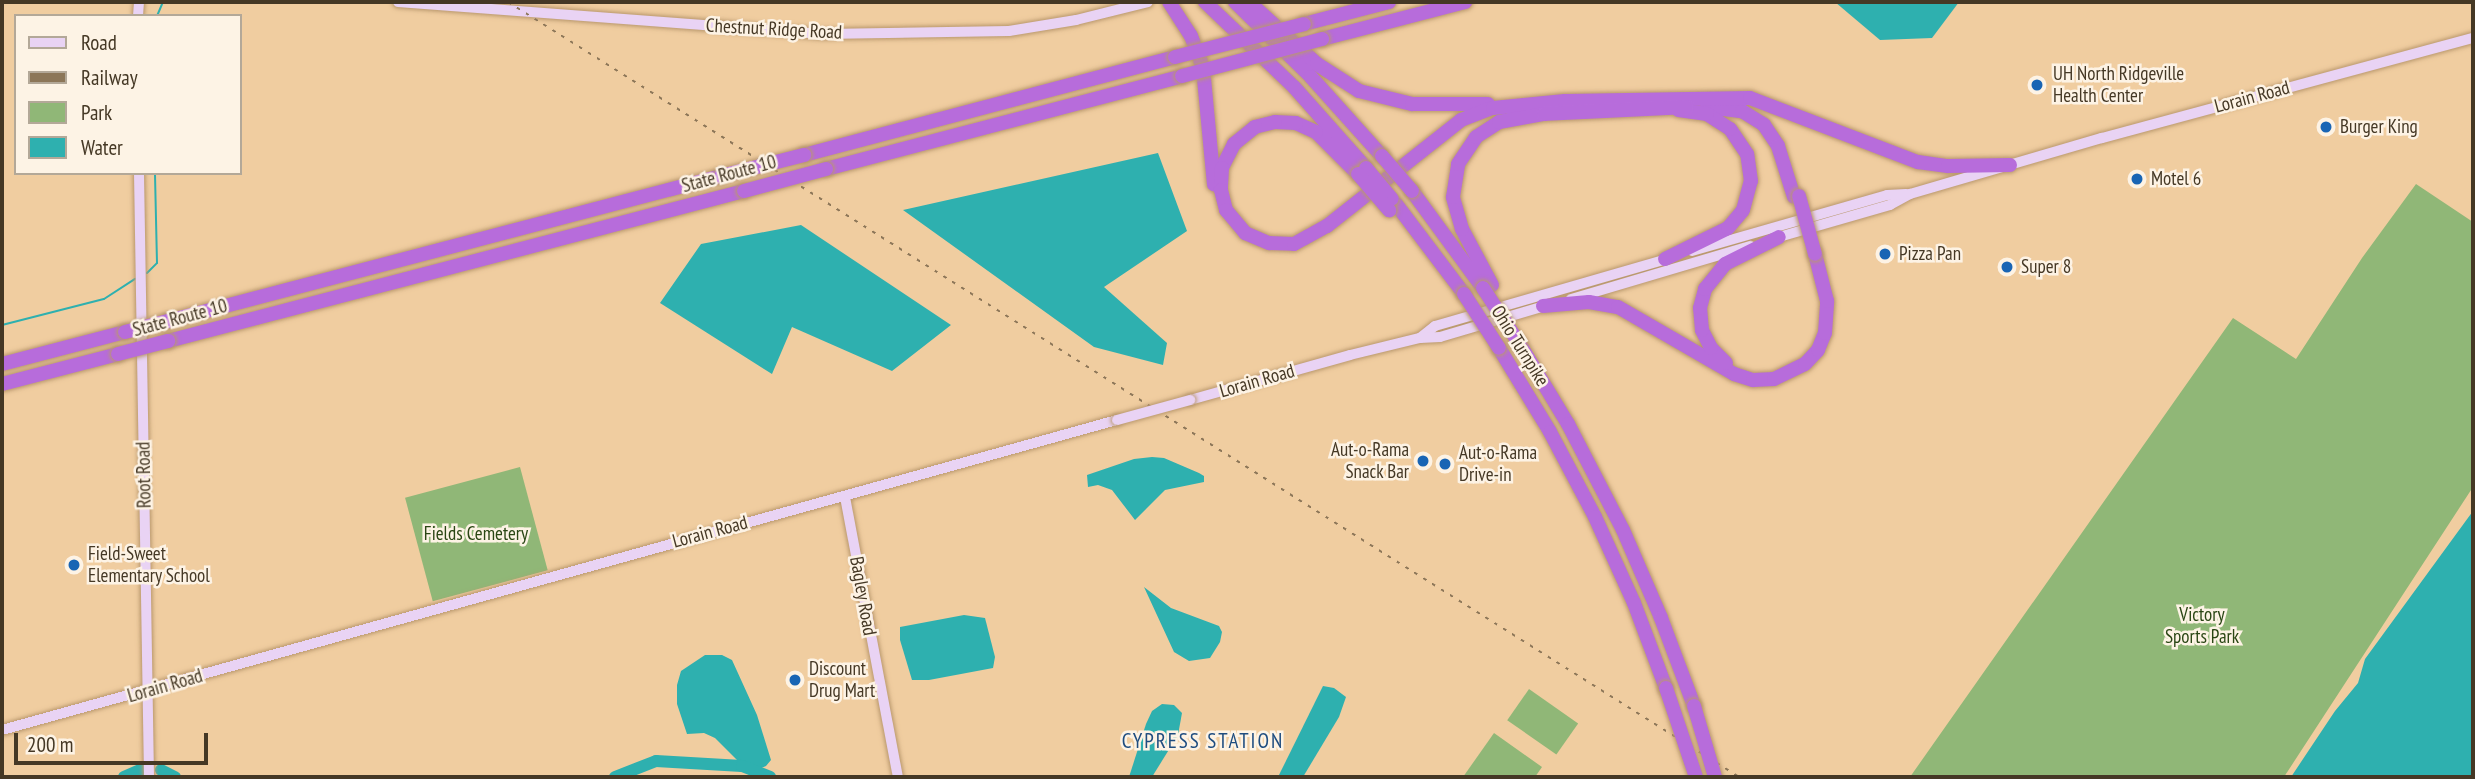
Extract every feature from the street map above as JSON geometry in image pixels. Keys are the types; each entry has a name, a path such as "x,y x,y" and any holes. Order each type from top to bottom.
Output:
{"highway":[{"path":"1206,2 1294,87 1362,171"},
{"name":"Ohio Turnpike","path":"1235,2 1311,77 1382,156 1488,286 1591,466 1623,530 1661,618 1694,706 1715,777"},
{"path":"1249,2 1324,71 1367,94 1422,105 1740,97 1762,101 1918,162 1948,166 2010,165"},
{"name":"State Route 10","path":"2,364 1389,2"},
{"name":"State Route 10","path":"2,384 1465,2"},
{"path":"1173,7 1191,36 1205,76 1219,205 1233,229 1262,247 1289,250 1318,240 1467,122 1503,112 1544,114 1723,107 1754,117 1775,140 1797,197"},
{"path":"1543,306 1589,302 1618,307 1734,374 1753,380 1774,379 1805,364 1824,339 1828,309 1783,144 1768,120 1744,104 1706,99"},
{"path":"1362,171 1316,132 1296,123 1275,121 1255,127 1234,144 1222,168 1221,190 1226,210 1245,233 1269,243 1294,244 1327,226 1454,124 1480,111 1531,103"},
{"path":"1665,259 1728,228 1745,204 1751,176 1745,150 1726,125 1702,112 1669,109"},
{"path":"1488,286 1456,212 1453,189 1456,170 1467,146 1487,127 1505,120 1544,114"},
{"name":"Ohio Turnpike","path":"1362,171 1440,261 1545,422 1595,517 1639,615 1696,777"},
{"path":"1779,237 1725,264 1711,278 1703,293 1700,313 1704,335 1713,352 1732,367 1754,374 1773,373 1793,365 1810,350 1819,333 1822,313 1813,254"}],"street":[{"name":"Chestnut Ridge Road","path":"398,2 823,34 1009,31 1076,20 1148,2"},
{"name":"Lorain Road","path":"1420,338 1435,326 1568,294 1779,237 1889,205 1910,194 2010,165 2473,38"},
{"name":"Root Road","path":"139,175 149,777"},
{"name":"Lorain Road","path":"2,730 147,692 723,528 845,497 1190,400 1420,338 1440,337 1543,306 1568,294 1665,259 1887,195 1910,194"},
{"name":"Bagley Road","path":"845,497 898,777"}],"green space":[{"name":"Victory Sports Park","path":"2416,184 2473,222 2473,487 2284,777 1910,777 2233,318 2296,359 2362,258"},
{"name":"Fields Cemetery","path":"520,467 548,570 433,601 405,498"},
{"path":"1529,689 1578,723 1556,755 1507,720"},
{"path":"1494,733 1542,767 1535,777 1463,777"}],"water":[{"path":"1835,2 1959,2 1932,38 1880,40"},
{"path":"1158,153 1187,231 1104,287 1167,343 1163,365 1094,347 903,210"},
{"path":"801,225 951,325 892,371 792,327 772,374 660,303 701,244"},
{"path":"1164,458 1199,473 1204,476 1204,482 1165,490 1135,520 1112,490 1098,485 1088,487 1087,475 1134,459"},
{"path":"2473,511 2473,777 2291,777 2335,711 2358,683 2365,659"},
{"path":"1144,587 1171,608 1219,626 1222,632 1220,642 1210,658 1189,661 1174,652"},
{"path":"964,615 985,618 995,657 993,668 929,680 912,680 900,640 900,627"},
{"path":"705,655 722,655 732,660 757,715 771,760 766,766 759,769 739,762 715,738 704,733 687,734 677,704 677,685 681,671"},
{"path":"1323,686 1334,688 1346,697 1339,717 1303,777 1278,777"},
{"path":"1162,704 1174,705 1182,713 1178,735 1152,777 1129,777 1146,724 1152,711"}],"waterway":[{"path":"158,14 163,2"},
{"path":"147,273 157,263 155,175"},
{"path":"2,325 104,299 135,279"},
{"path":"615,777 656,761 742,766 770,777"},
{"path":"124,777 142,769"},
{"path":"161,770 175,777"}],"railway":[{"path":"508,2 1739,777"}],"place":[{"name":"UH North Ridgeville Health Center","path":"2037,85"},
{"name":"Burger King","path":"2326,127"},
{"name":"Motel 6","path":"2137,179"},
{"name":"Pizza Pan","path":"1885,254"},
{"name":"Super 8","path":"2007,267"},
{"name":"Aut-o-Rama Snack Bar","path":"1423,461"},
{"name":"Aut-o-Rama Drive-in","path":"1445,464"},
{"name":"Field-Sweet Elementary School","path":"74,565"},
{"name":"Discount Drug Mart","path":"795,680"}],"district":[{"name":"CYPRESS STATION","path":"1203,741"}]}
